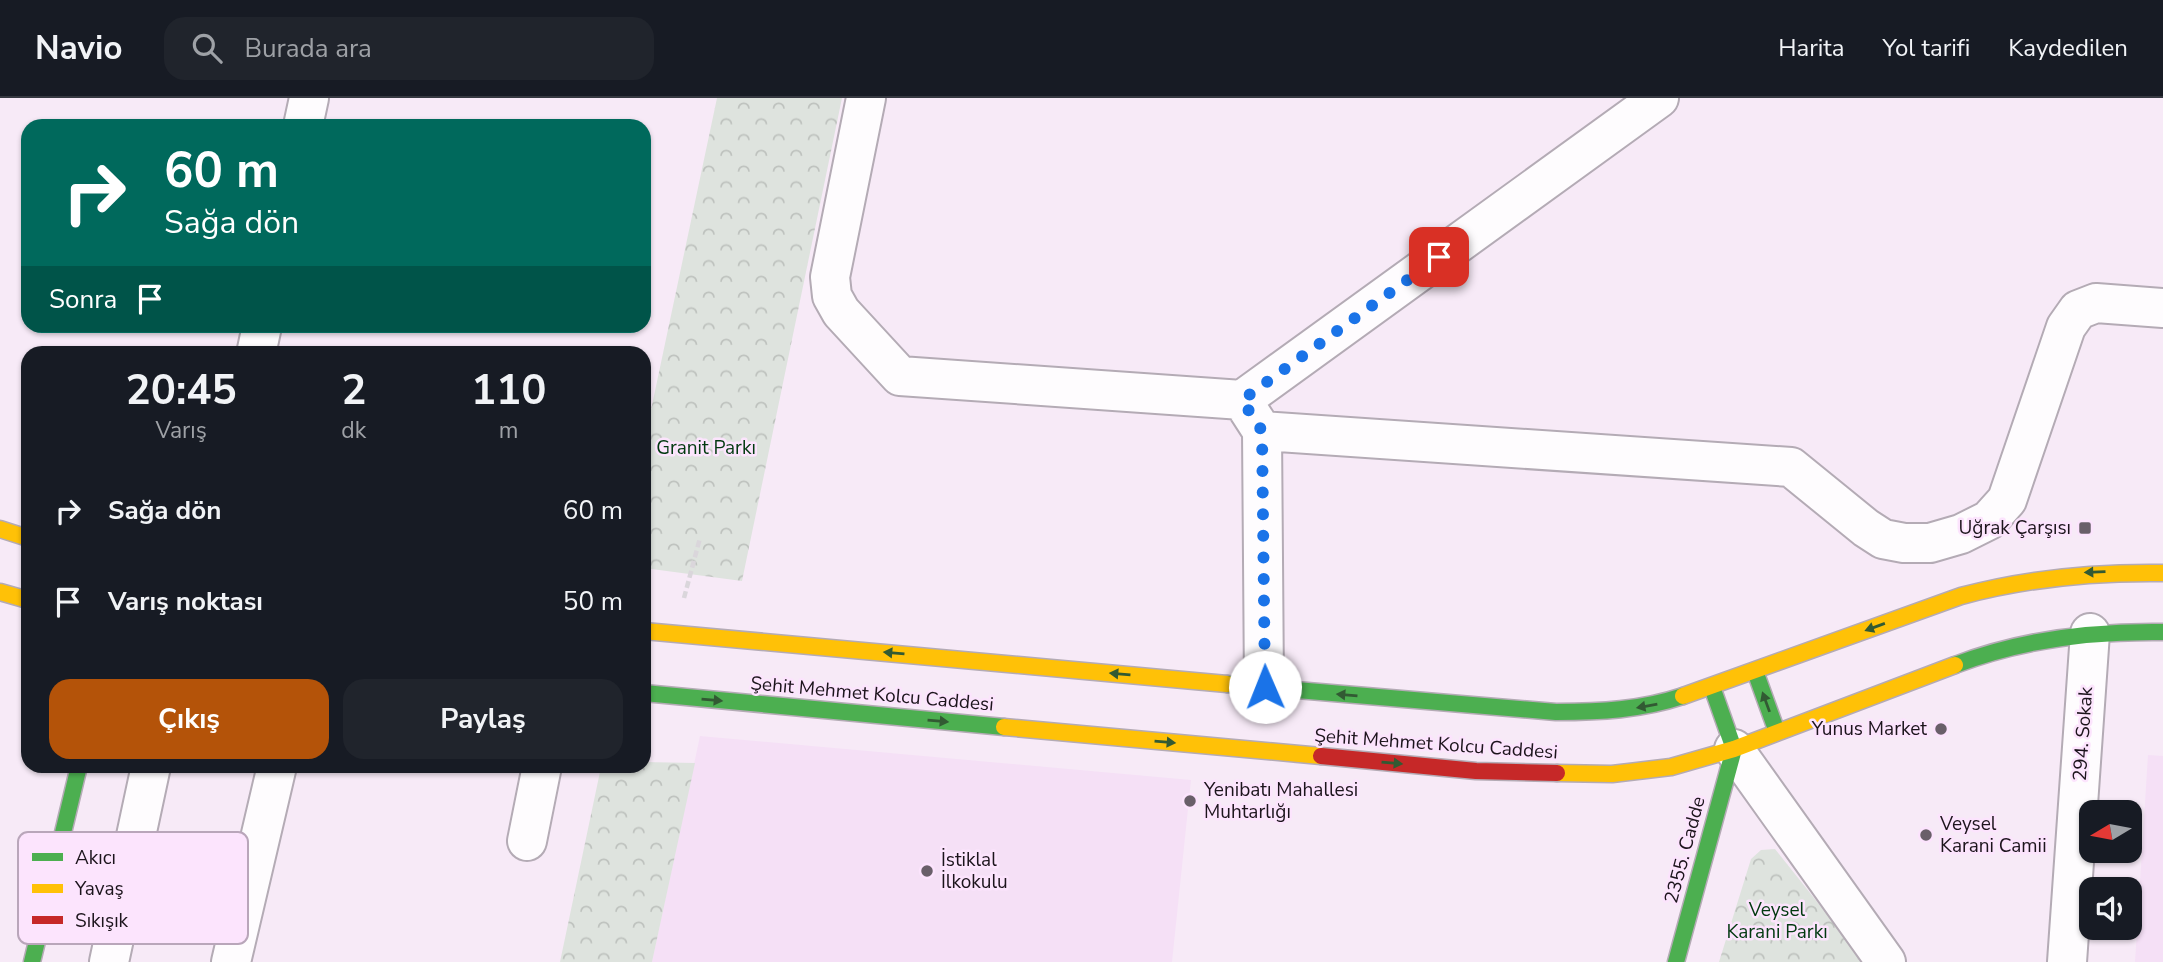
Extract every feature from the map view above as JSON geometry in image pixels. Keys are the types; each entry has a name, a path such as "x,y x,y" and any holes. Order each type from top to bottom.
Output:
{"street":[{"path":"304,119 309,98"},
{"path":"866,98 830,277 832,296 841,312 900,376 1242,400 1658,98"},
{"path":"1262,431 1790,467 1883,539 1904,543 1930,542 1961,534 1989,520 2007,500 2066,327 2078,310 2096,303 2163,308"},
{"path":"1242,400 1262,431 1265,687"},
{"path":"0,529 21,536"},
{"path":"651,632 1474,706 1556,712 1607,712 1655,705 1712,687 1994,586 2042,577 2093,572 2163,573"},
{"path":"0,592 21,598"},
{"name":"Şehit Mehmet Kolcu Caddesi","path":"651,694 1476,771 1612,774 1671,766 1734,749 1985,653 2049,637 2090,633 2163,632"},
{"name":"294. Sokak","path":"2067,962 2090,633"},
{"path":"1755,671 1777,732"},
{"path":"1712,687 1734,749 1886,962"},
{"name":"2355. Cadde","path":"1676,962 1734,749"},
{"path":"63,832 77,773"},
{"path":"136,832 149,773"},
{"path":"248,890 275,773"},
{"path":"527,841 541,773"},
{"path":"32,962 36,944"},
{"path":"109,962 113,944"},
{"path":"231,962 235,944"}],"path":[{"path":"683,600 699,538"}],"shaded area":[{"name":"İstiklal İlkokulu","path":"700,736 1191,780 1172,962 652,962"},
{"path":"2148,755 2163,756 2163,962 2135,962 2136,940 2142,940 2142,851"}],"green space":[{"name":"Granit Parkı","path":"717,98 842,98 742,581 651,569 651,410"},
{"path":"651,762 695,763 652,962 560,962 600,773 651,773"},
{"name":"Veysel Karani Parkı","path":"1775,849 1865,962 1719,962 1751,859 1761,850"}],"traffic: fast":[{"path":"1955,665 2006,649 2057,638 2163,632"},
{"path":"1755,671 1777,732"},
{"path":"1227,684 1556,712 1620,709 1683,696"},
{"path":"1676,962 1734,749 1712,687"},
{"path":"651,694 1004,727"},
{"path":"63,832 77,773"},
{"path":"32,962 36,944"}],"traffic: slow":[{"path":"0,529 21,536"},
{"path":"1683,696 1961,596 2061,577 2163,573"},
{"path":"0,592 21,598"},
{"path":"651,632 1227,684"},
{"path":"1557,773 1612,774 1671,767 1734,749 1955,665"},
{"path":"1004,727 1321,756"}],"traffic: jam":[{"path":"1321,756 1476,771 1557,773"}],"place":[{"name":"Uğrak Çarşısı","path":"2085,528"},
{"name":"Yunus Market","path":"1941,729"},
{"name":"Yenibatı Mahallesi Muhtarlığı","path":"1190,801"},
{"name":"Veysel Karani Camii","path":"1926,835"},
{"name":"İstiklal İlkokulu","path":"927,871"}],"route":[{"path":"1265,687 1262,431 1242,400 1439,257"}]}
